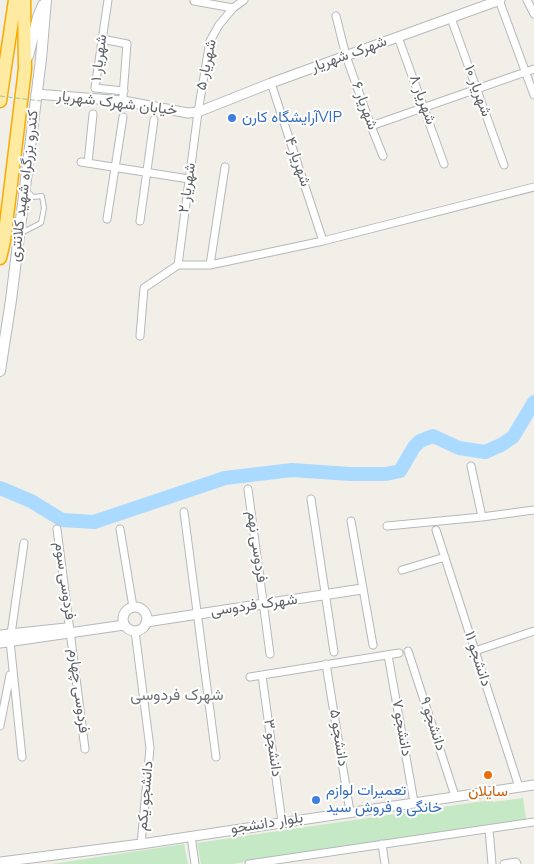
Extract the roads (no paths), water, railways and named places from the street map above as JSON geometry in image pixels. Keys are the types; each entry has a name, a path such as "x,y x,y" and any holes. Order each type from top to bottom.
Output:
{"highway":[{"path":"0,101 15,0"},
{"path":"0,258 4,241 24,69 24,0"}],"main road":[{"path":"24,69 38,17 46,0"},
{"name":"کندرو بزرگراه شهید کلانتری","path":"0,371 38,97 46,0"},
{"path":"0,313 11,300"}],"street":[{"name":"۱ شهریار","path":"108,0 95,88 124,91"},
{"path":"194,0 233,8"},
{"name":"۵ شهریار","path":"198,112 210,40 233,8 244,0"},
{"path":"499,0 534,96"},
{"name":"شهرک شهریار","path":"198,112 270,83 499,0"},
{"path":"527,0 534,14"},
{"name":"شهریار ۶","path":"336,16 346,56 383,156"},
{"name":"شهریار ۱۰","path":"451,18 504,165"},
{"name":"شهریار ۸","path":"398,37 444,164"},
{"path":"102,39 127,44 123,101"},
{"path":"371,126 534,69"},
{"name":"شهریار ۴","path":"270,83 323,241"},
{"name":"خیابان شهرک شهریار","path":"38,97 123,101 188,113 198,112"},
{"name":"۲ شهریار","path":"178,265 198,112"},
{"path":"93,114 84,163 189,179"},
{"path":"107,219 123,117"},
{"path":"140,221 154,120"},
{"path":"210,265 226,167"},
{"path":"140,336 144,288 178,265 210,265 323,241 534,187"},
{"path":"471,466 482,517"},
{"name":"فردوسی نهم","path":"248,489 270,654"},
{"path":"311,499 334,652"},
{"path":"387,526 534,510"},
{"path":"184,512 216,757"},
{"path":"351,521 373,645"},
{"path":"120,528 133,607"},
{"name":"فردوسی سوم","path":"57,529 70,630"},
{"name":"دانشجو ۱۱","path":"436,530 519,787"},
{"path":"22,757 12,669 11,637 24,543"},
{"path":"402,570 445,557"},
{"name":"شهرک فردوسی","path":"146,620 362,587"},
{"path":"133,607 140,609 146,620 141,629 135,631 129,629 124,622 126,610 133,607"},
{"path":"0,643 11,637 124,622"},
{"name":"فردوسی چهارم","path":"70,630 86,749"},
{"name":"دانشجو یکم","path":"135,631 150,748 141,844"},
{"path":"475,651 534,631"},
{"path":"0,634 11,637"},
{"name":"دانشجو ۹","path":"408,651 455,796"},
{"path":"250,676 399,653"},
{"name":"دانشجو ۷","path":"388,654 414,802"},
{"name":"دانشجو ۵","path":"326,664 350,812"},
{"path":"0,726 12,669"},
{"name":"دانشجو ۳","path":"262,675 282,822"},
{"name":"بلوار دانشجو","path":"0,862 141,844 534,785"},
{"path":"249,864 279,862 382,844 534,822"},
{"path":"488,829 492,864"},
{"path":"191,836 195,864"},
{"path":"382,844 385,864"},
{"path":"504,864 516,862 516,864"}],"lane":[{"path":"19,234 41,223 44,208 42,196 33,197 25,189"}],"waterway":[{"path":"0,488 31,501 62,520 94,522 225,478 292,470 350,474 386,474 400,471 414,447 420,441 433,436 459,448 485,452 513,437 534,402"}],"place":[{"name":"آرایشگاه کارنVIP","path":"232,118"},
{"name":"سایلان","path":"488,775"},
{"name":"تعمیرات لوازم خانگی و فروش سید","path":"316,800"}],"district":[{"name":"شهرک فردوسی","path":"177,696"}]}
